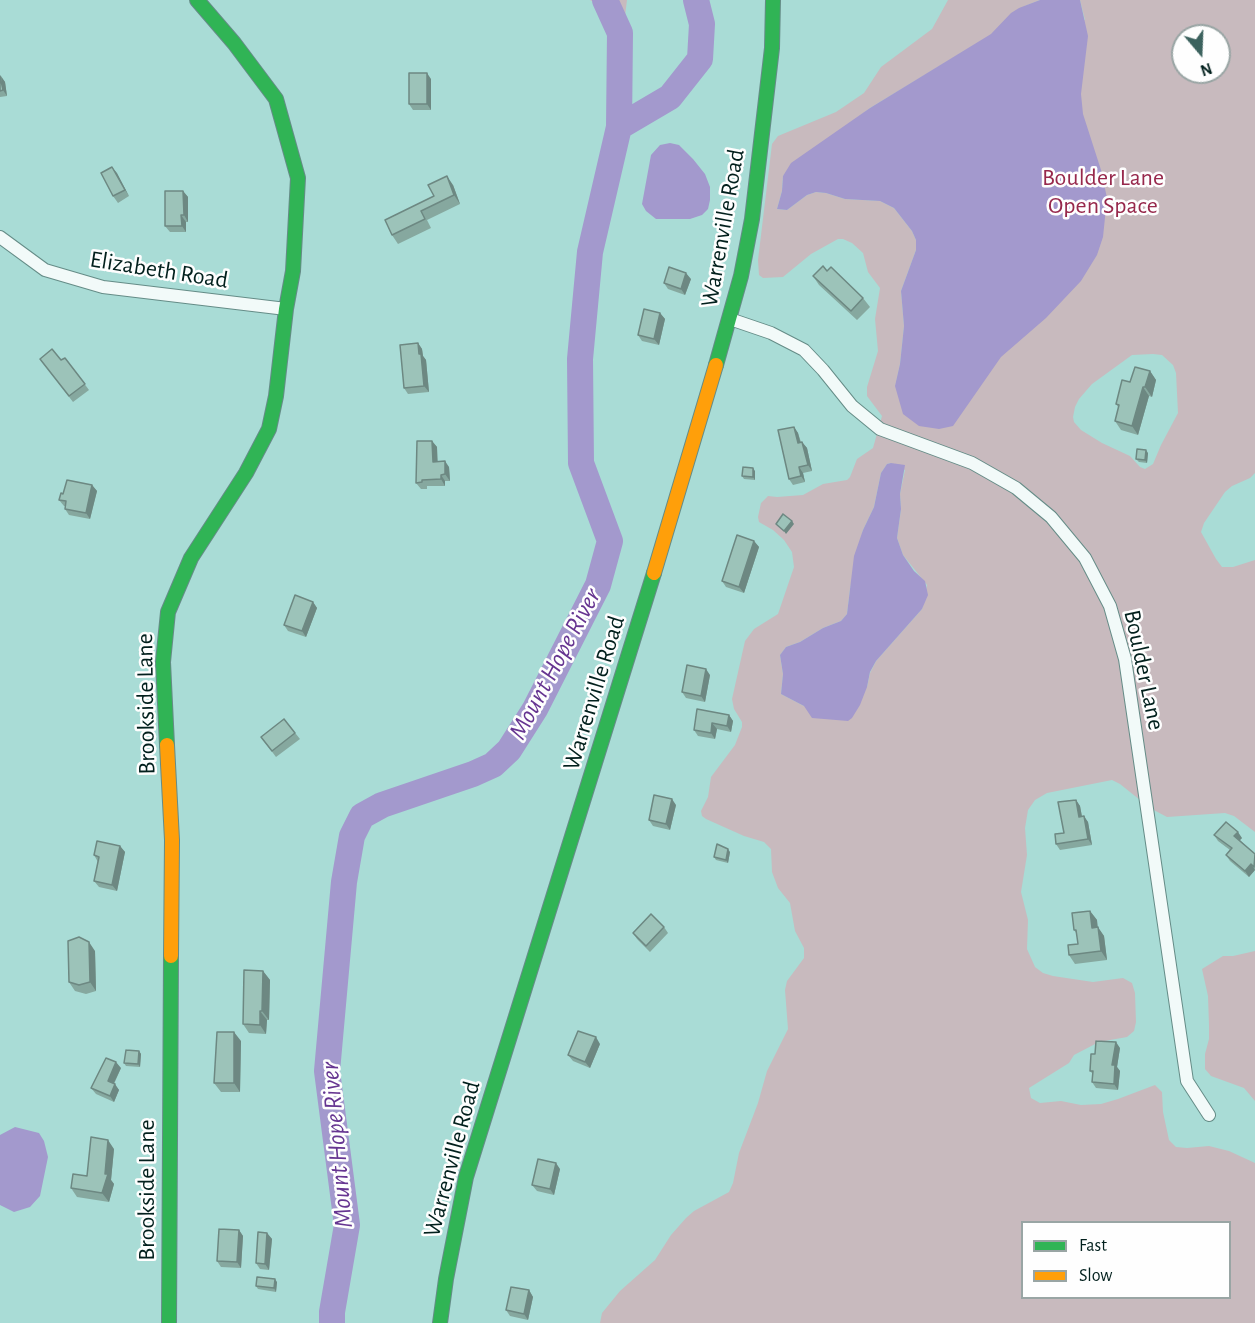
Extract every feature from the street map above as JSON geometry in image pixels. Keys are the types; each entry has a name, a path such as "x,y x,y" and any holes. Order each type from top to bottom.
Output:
{"street":[{"name":"Brookside Lane","path":"170,1323 172,840 164,662 168,612 192,556 246,473 269,429 276,396 286,309 294,271 298,178 276,99 234,43 197,0"},
{"name":"Warrenville Road","path":"440,1323 466,1177 625,670 741,276 752,219 772,48 773,0"},
{"name":"Elizabeth Road","path":"0,237 45,270 103,287 286,309"},
{"name":"Boulder Lane","path":"730,319 771,333 804,350 852,406 880,429 972,463 1016,488 1051,517 1085,558 1110,606 1125,659 1187,1081 1209,1115"}],"green space":[{"path":"590,0 627,0 625,16 599,5"},
{"name":"Boulder Lane Open Space","path":"948,0 1040,0 1025,6 1085,20 1080,0 1255,0 1255,473 1225,492 1204,523 1201,532 1222,567 1233,567 1255,560 1255,832 1234,816 1225,813 1167,817 1150,808 1112,780 1047,793 1035,800 1028,810 1025,828 1027,855 1021,892 1028,920 1027,949 1035,967 1053,976 1093,982 1123,978 1132,983 1135,993 1134,1031 1127,1037 1099,1042 1074,1055 1069,1063 1029,1088 1031,1098 1040,1103 1061,1101 1081,1105 1101,1104 1155,1085 1162,1092 1163,1112 1169,1140 1176,1147 1209,1146 1229,1151 1255,1163 1255,1323 600,1323 602,1313 620,1291 655,1260 671,1235 686,1218 694,1211 729,1192 739,1153 758,1103 767,1071 788,1029 785,990 787,981 804,958 804,948 795,931 790,903 778,888 772,872 771,849 764,842 706,819 702,816 701,811 708,797 711,777 735,745 742,727 732,699 745,641 754,629 778,614 794,567 792,552 784,540 759,522 761,503 768,496 803,495 823,484 847,480 857,459 873,448 882,416 867,396 867,387 878,351 875,319 880,288 868,272 863,253 852,243 838,239 811,254 783,277 763,278 759,275 758,260 772,144 778,136 836,112 864,93 881,67 932,29","holes":["981,41 895,386 904,326 901,291 916,250 916,240 912,231 894,208 880,201 845,199 816,192 807,195 787,210 777,209 783,176 870,108","1132,355 1162,355 1173,365 1176,373 1178,413 1153,464 1145,469 1130,456 1081,430 1073,417 1079,399 1092,384","891,463 905,470 900,494 901,509 897,538 903,555 927,585 922,609 876,661 867,687 804,706 781,694 783,674 780,655 786,647 841,621 847,614 863,530 874,507 881,473 887,464"]},
{"path":"1255,951 1255,1101 1244,1088 1211,1076 1205,1069 1209,1025 1208,996 1202,969 1223,956"}],"shaded area":[{"path":"1040,0 1080,0 1088,36 1081,94 1083,114 1101,170 1107,198 1103,237 1097,255 1081,281 1046,318 1001,357 953,426 939,429 919,426 903,414 895,386 904,326 901,291 916,250 916,240 912,231 894,208 880,201 845,199 816,192 807,195 787,210 777,209 783,176 791,163 870,108 991,34 1011,13"},
{"path":"670,143 679,145 705,174 710,187 710,200 708,209 702,215 690,219 656,219 646,211 642,204 651,155 660,145"},
{"path":"887,464 905,465 900,494 901,509 897,538 903,555 914,571 925,581 928,595 922,609 876,661 870,672 860,705 852,718 848,721 812,718 804,706 781,694 783,674 780,655 786,647 841,621 847,614 854,556 874,507 881,473"},
{"path":"15,1127 39,1133 44,1141 48,1157 40,1196 30,1207 14,1212 0,1205 0,1135"}],"building":[{"path":"409,73 427,73 427,104 409,104"},
{"path":"112,167 125,190 113,196 101,173"},
{"path":"447,176 454,195 421,211 425,219 392,235 385,220 434,196 428,185"},
{"path":"165,191 183,191 182,226 165,226"},
{"path":"823,266 827,271 831,267 863,298 851,311 813,276"},
{"path":"669,267 686,273 681,289 664,283"},
{"path":"644,309 660,313 654,339 638,335"},
{"path":"418,343 424,386 404,388 400,345"},
{"path":"52,349 61,360 65,358 85,384 69,396 40,359"},
{"path":"1135,367 1150,371 1132,426 1115,421 1119,405 1116,404 1122,380 1130,382"},
{"path":"794,427 798,443 802,442 808,465 799,467 801,476 789,479 778,430"},
{"path":"417,441 432,441 433,462 445,461 445,474 441,475 441,479 422,480 416,483"},
{"path":"1137,449 1146,450 1145,460 1136,459"},
{"path":"743,467 753,468 753,477 742,476"},
{"path":"67,480 92,485 86,513 65,509 66,501 59,500"},
{"path":"783,514 792,521 784,531 776,524"},
{"path":"737,535 754,541 739,587 722,581"},
{"path":"295,595 313,602 302,631 284,625"},
{"path":"687,665 706,669 701,696 682,692"},
{"path":"697,709 729,715 727,726 712,723 711,733 694,730"},
{"path":"284,719 295,733 272,751 261,737"},
{"path":"654,795 672,799 666,824 649,820"},
{"path":"1076,800 1079,817 1084,816 1088,839 1056,844 1055,834 1064,833 1058,802"},
{"path":"1226,822 1238,832 1234,836 1255,854 1254,867 1251,864 1245,871 1226,855 1232,848 1214,835"},
{"path":"97,841 120,846 112,885 94,881 99,857 94,855"},
{"path":"717,844 728,849 726,860 714,857"},
{"path":"1090,911 1092,928 1098,927 1101,951 1069,955 1068,945 1078,944 1072,913"},
{"path":"651,914 664,927 646,946 633,933"},
{"path":"79,937 89,942 90,982 79,985 69,982 68,941"},
{"path":"244,970 263,971 260,1025 243,1024"},
{"path":"578,1031 596,1037 585,1062 568,1055"},
{"path":"217,1032 234,1032 234,1083 214,1083"},
{"path":"1096,1041 1116,1042 1112,1065 1115,1065 1114,1084 1092,1082 1091,1054 1095,1054"},
{"path":"126,1050 139,1051 138,1064 124,1063"},
{"path":"106,1058 116,1062 108,1081 115,1084 110,1096 91,1088"},
{"path":"91,1137 108,1140 105,1174 108,1174 102,1193 71,1188 73,1174 87,1176"},
{"path":"538,1159 556,1163 550,1189 532,1185"},
{"path":"219,1229 239,1230 237,1262 217,1261"},
{"path":"258,1232 267,1233 265,1264 256,1263"},
{"path":"257,1277 275,1279 274,1288 256,1286"},
{"path":"511,1287 529,1290 524,1314 506,1310"}],"waterway":[{"name":"Mount Hope River","path":"605,0 620,33 619,127"},
{"name":"Mount Hope River","path":"332,1323 347,1225 327,1071 344,882 352,836 362,816 382,805 473,774 493,765 509,750 535,709 598,585 610,541 581,463 580,359 590,252 619,127 670,97 700,59 702,24 696,0"}],"traffic: fast":[{"path":"167,745 163,662 168,612 191,558 246,473 269,429 276,396 286,309 293,271 298,178 276,99 234,43 197,0"},
{"path":"716,365 741,276 752,219 772,48 773,0"},
{"path":"440,1323 446,1279 466,1177 654,573"},
{"path":"169,1323 171,956"}],"traffic: slow":[{"path":"654,573 716,365"},
{"path":"167,745 172,840 171,956"}]}
